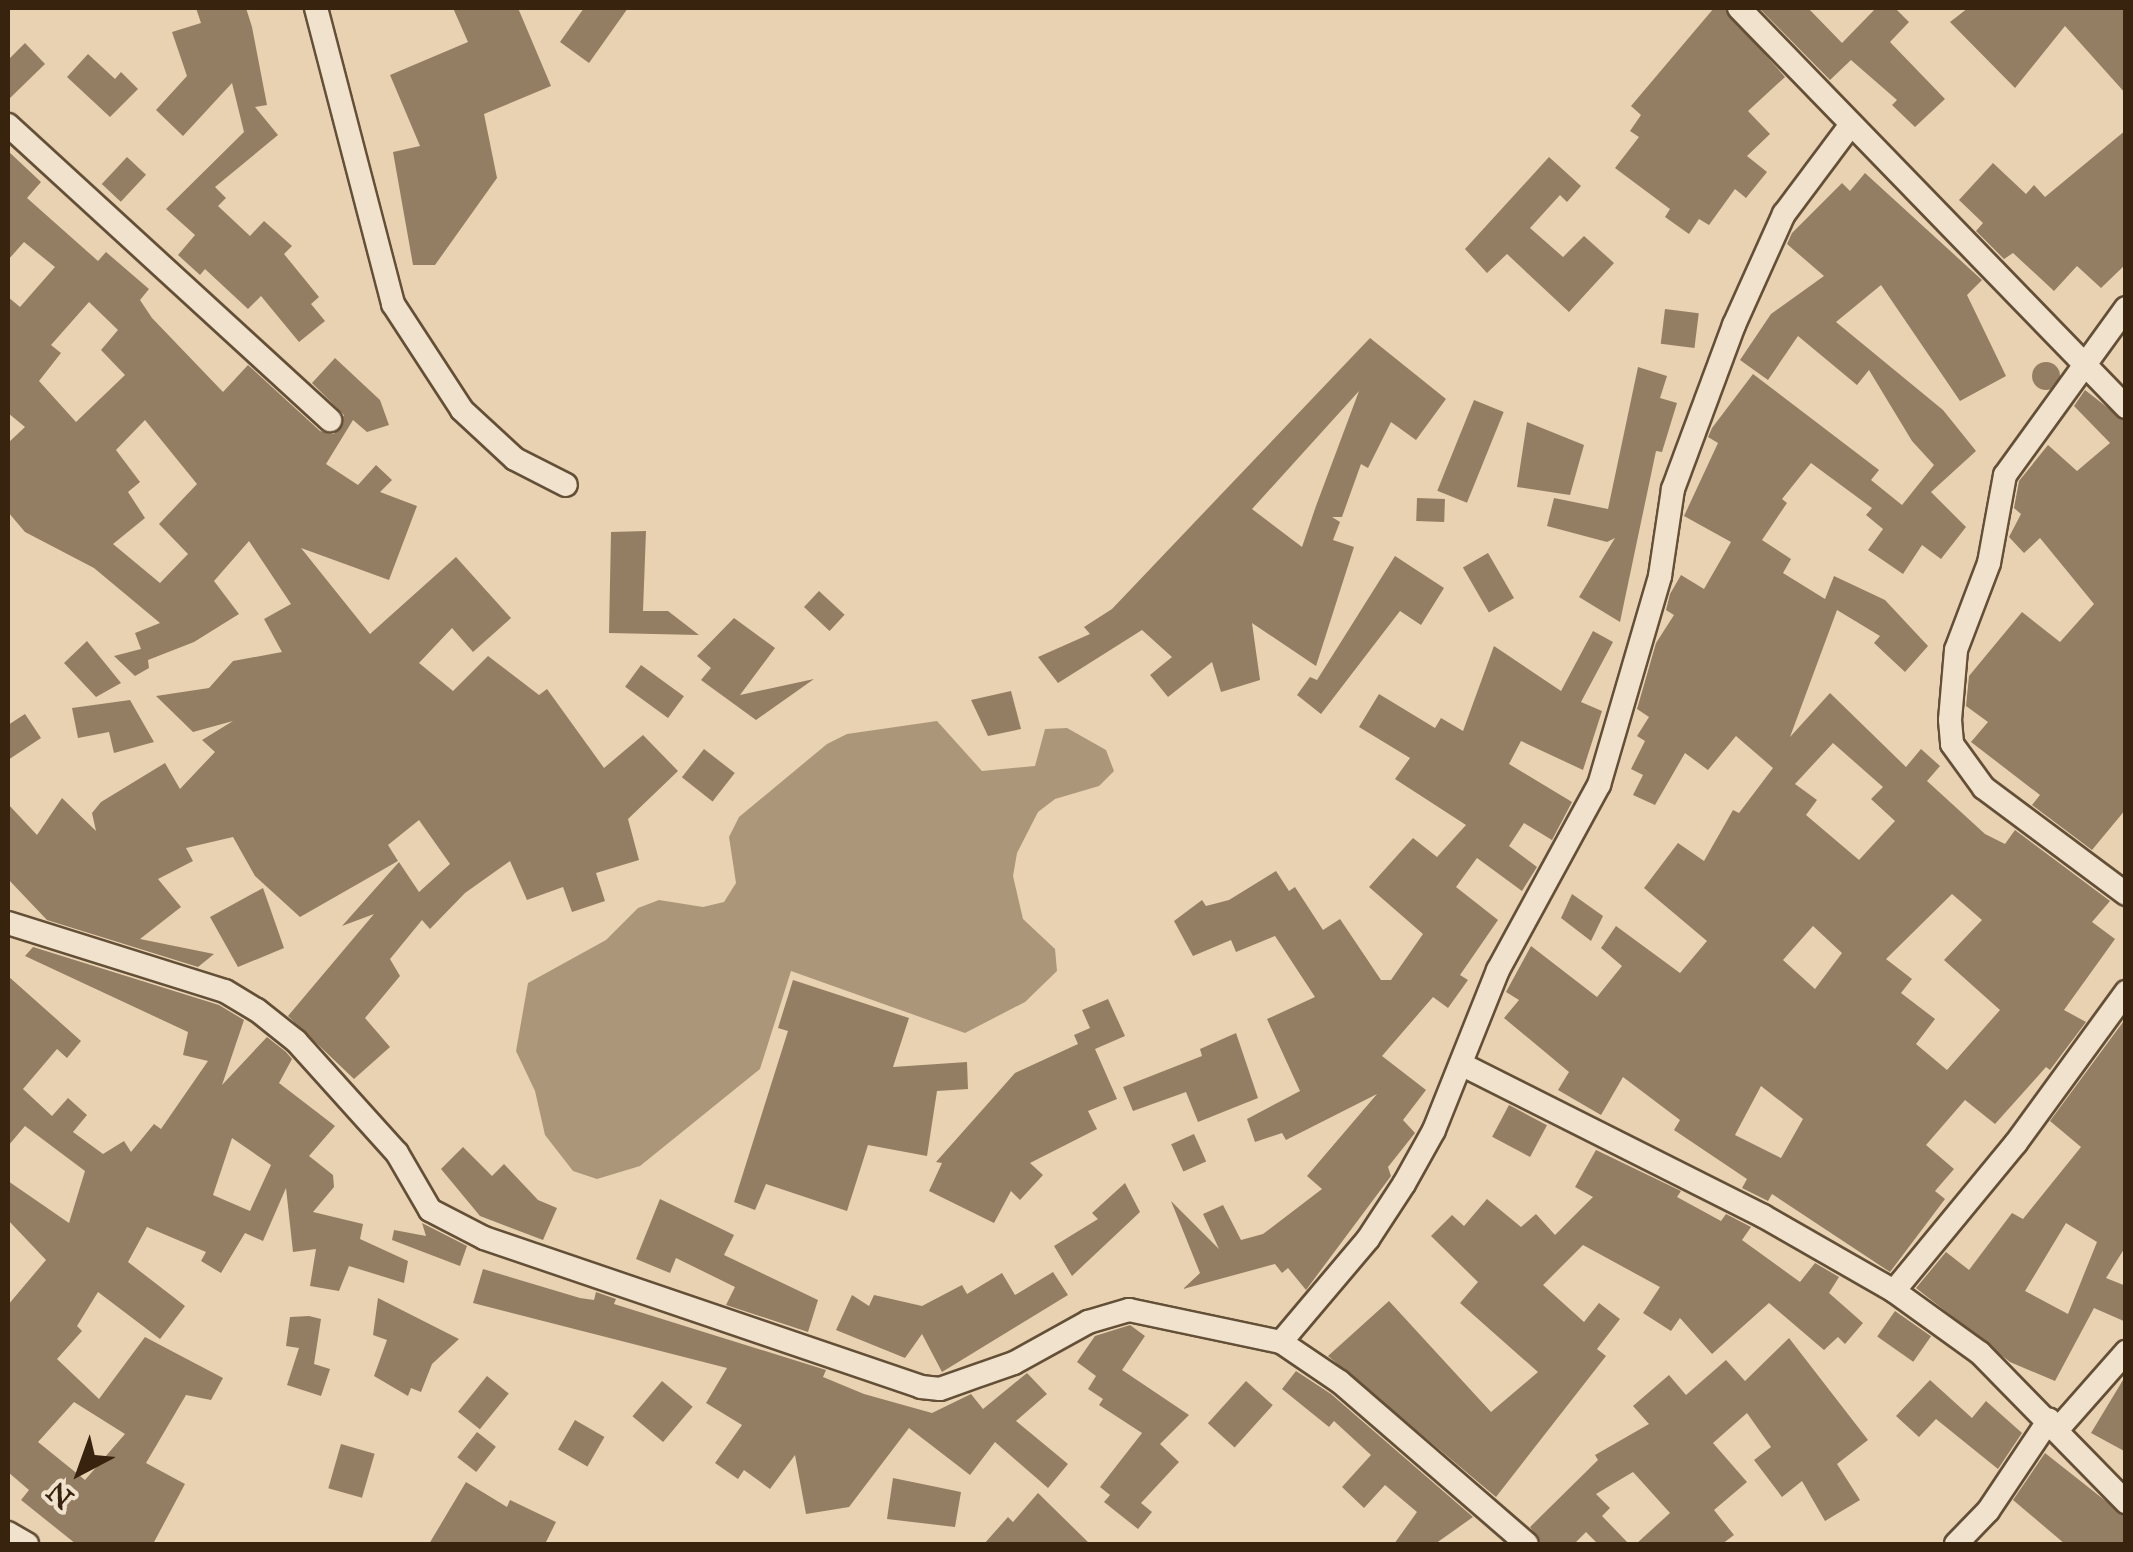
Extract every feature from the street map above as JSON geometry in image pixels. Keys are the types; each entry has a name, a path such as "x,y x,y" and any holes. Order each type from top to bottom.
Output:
{"street":[{"path":"316,8 393,304 462,410 515,459 566,486"},
{"path":"1739,8 1849,126 2126,407"},
{"path":"8,124 330,420"},
{"path":"1281,1342 1368,1239 1434,1130 1505,957 1599,785 1660,576 1673,488 1734,325 1784,214 1849,126"},
{"path":"2126,308 2006,475 1989,563 1956,650 1950,720 1952,744 1984,788 2126,894"},
{"path":"8,923 224,991 258,1010 296,1041 398,1153 422,1202 440,1218 527,1254 859,1368 940,1389 1014,1363 1088,1322 1129,1310 1281,1342 1340,1382 1527,1544"},
{"path":"1894,1292 2016,1143 2126,992"},
{"path":"1461,1064 1763,1216 1894,1292 1980,1353 2054,1424 2126,1502"},
{"path":"1956,1544 1988,1512 2054,1424 2126,1352"},
{"path":"8,1532 28,1544"}],"shaded area":[{"path":"937,721 982,771 1035,766 1045,729 1067,728 1106,750 1114,771 1099,786 1055,799 1038,812 1017,853 1013,876 1023,919 1055,949 1057,971 1025,1002 965,1033 791,971 760,1069 640,1166 597,1179 573,1171 545,1135 535,1091 516,1051 528,983 606,940 638,908 659,900 703,907 724,902 736,883 729,837 739,817 827,744 847,734"}],"building":[{"path":"196,8 246,8 252,27 267,105 255,107 278,135 215,187 226,198 218,206 250,236 264,221 292,246 284,254 319,297 311,304 325,321 299,342 261,296 248,309 205,269 200,275 178,255 195,235 166,209 244,132 232,83 183,136 156,110 187,76 172,32 201,23"},
{"path":"453,8 518,8 551,86 484,114 497,178 435,265 413,265 393,152 420,146 390,75 468,42"},
{"path":"584,8 628,8 589,63 560,42"},
{"path":"1714,8 1724,8 1785,77 1748,111 1770,134 1747,156 1767,172 1746,198 1735,189 1709,225 1699,219 1689,234 1665,217 1670,209 1615,168 1639,137 1630,131 1641,115 1631,106"},
{"path":"1759,8 1808,8 1842,43 1876,8 1895,8 1909,22 1890,42 1945,99 1915,127 1892,105 1897,100 1851,60 1830,80"},
{"path":"1968,8 2126,8 2126,94 2065,26 2015,88 1950,22"},
{"path":"25,43 45,64 8,100 8,60"},
{"path":"88,54 115,79 121,72 138,89 110,117 67,77"},
{"path":"2126,130 2126,264 2101,288 2077,266 2054,291 2013,253 2004,259 1976,231 1983,223 1959,200 1993,163 2026,194 2034,185 2045,197"},
{"path":"8,151 41,182 27,198 98,261 106,252 149,289 140,300 152,318 223,392 248,365 320,431 334,434 344,415 312,383 335,358 380,400 389,425 367,432 353,420 326,464 358,485 376,465 392,480 380,492 417,506 389,580 301,548 370,634 456,557 511,618 473,652 452,628 419,663 453,691 488,656 539,695 547,689 604,768 643,735 678,771 628,819 639,860 596,873 605,901 572,912 563,887 527,900 510,861 465,893 430,929 422,920 390,959 400,976 365,1018 390,1047 354,1079 288,1016 374,914 342,926 399,862 419,892 450,864 419,820 388,845 398,861 300,917 255,876 233,837 186,848 193,861 158,879 181,907 140,939 214,954 198,967 47,920 8,879 8,804 37,835 62,798 96,831 92,813 101,802 165,763 180,789 215,752 202,740 233,721 193,732 156,696 209,688 233,661 282,652 264,619 291,604 249,541 214,581 239,614 194,642 148,660 149,668 135,676 114,656 141,649 135,633 160,623 94,568 25,532 8,512 8,443 25,427 8,413 8,297 20,307 55,267 24,242 8,260","holes":["89,302 118,330 101,350 125,375 76,422 39,381 61,353 51,345","145,420 197,484 159,524 188,554 160,583 113,544 145,518 128,492 140,482 116,450"]},
{"path":"127,157 146,175 121,202 102,184"},
{"path":"1549,157 1581,186 1567,202 1560,195 1530,228 1563,257 1584,236 1614,263 1569,312 1507,254 1487,273 1465,249"},
{"path":"1865,173 1982,280 1967,295 2006,376 1960,401 1881,285 1836,322 1943,410 1976,451 1931,492 1966,527 1941,559 1922,545 1903,574 1868,550 1883,529 1866,515 1872,508 1811,463 1782,499 1787,503 1762,540 1791,559 1783,573 1825,599 1834,576 1885,600 1928,646 1905,672 1874,643 1880,636 1837,610 1790,737 1830,693 1906,767 1921,749 1940,766 1927,781 1985,834 2005,844 2015,830 2110,901 2092,922 2115,939 2064,1010 2086,1022 2050,1070 2046,1067 1995,1124 1965,1100 1926,1145 1954,1169 1935,1191 1945,1199 1890,1272 1772,1194 1768,1201 1742,1188 1747,1179 1674,1130 1680,1120 1623,1077 1601,1115 1558,1090 1569,1072 1504,1018 1519,1000 1506,992 1531,946 1597,997 1622,966 1601,948 1616,926 1680,973 1707,941 1644,888 1678,843 1704,861 1733,810 1739,813 1773,768 1736,736 1708,770 1685,753 1655,805 1633,795 1643,775 1631,769 1645,741 1637,736 1649,717 1637,709 1656,643 1674,615 1666,610 1670,594 1681,575 1704,589 1731,542 1684,516 1718,443 1708,437 1712,428 1753,374 1879,470 1871,480 1902,505 1934,465 1912,441 1869,370 1857,385 1798,336 1768,380 1740,360 1771,314 1824,276 1787,244 1792,233 1842,183 1850,191","holes":["1833,743 1883,787 1871,799 1895,821 1859,860 1806,815 1817,800 1795,784","1952,894 1982,920 1944,960 2000,1010 1947,1070 1916,1044 1935,1019 1901,993 1912,979 1886,959","1813,926 1842,953 1815,989 1783,960","1761,1086 1803,1119 1781,1158 1735,1135"]},
{"path":"1665,309 1699,313 1694,348 1661,344"},
{"path":"1370,338 1446,399 1416,440 1391,422 1368,468 1361,464 1342,517 1332,517 1340,522 1333,540 1354,547 1316,666 1252,623 1260,680 1221,692 1212,662 1168,697 1150,675 1172,657 1142,630 1058,683 1038,657 1090,634 1084,627 1112,609","holes":["1359,391 1302,547 1252,509"]},
{"path":"2046,362 2056,366 2060,376 2056,386 2046,390 2036,386 2032,376 2036,366"},
{"path":"1638,367 1667,376 1660,398 1677,403 1662,452 1656,451 1620,622 1579,597 1615,538 1607,542 1547,526 1554,498 1608,509"},
{"path":"2085,390 2126,422 2126,809 2092,850 2032,805 2040,795 1971,742 1988,722 1966,706 1969,676 2022,612 2060,642 2094,604 2040,538 2024,553 2009,537 2021,514 2014,508 2019,481 2048,445 2077,471 2110,443 2074,406"},
{"path":"1474,400 1504,412 1467,503 1437,491"},
{"path":"1527,422 1584,445 1570,495 1517,487"},
{"path":"1417,498 1445,499 1444,522 1416,521"},
{"path":"646,531 643,611 668,611 699,635 609,633 611,532"},
{"path":"1488,553 1514,598 1489,613 1463,568"},
{"path":"1395,556 1444,588 1421,625 1400,611 1321,714 1297,695 1310,677 1317,680"},
{"path":"819,591 845,615 830,631 804,607"},
{"path":"734,618 775,648 740,695 814,679 756,720 701,680 711,668 697,656"},
{"path":"1593,631 1613,642 1581,702 1602,711 1583,770 1521,741 1509,764 1572,802 1552,840 1524,823 1509,846 1537,867 1522,891 1477,858 1456,887 1498,920 1460,975 1468,980 1448,1008 1433,997 1382,1056 1426,1090 1403,1120 1415,1133 1388,1167 1391,1176 1306,1290 1288,1268 1282,1273 1275,1264 1183,1289 1200,1273 1171,1201 1219,1249 1203,1214 1223,1205 1241,1240 1263,1234 1322,1189 1307,1176 1377,1094 1286,1140 1282,1133 1255,1142 1247,1119 1300,1091 1267,1019 1315,997 1275,936 1236,952 1231,940 1193,956 1174,921 1202,900 1206,906 1229,900 1276,871 1289,891 1295,887 1323,930 1340,919 1381,980 1391,980 1423,934 1369,887 1413,838 1437,857 1466,825 1395,779 1410,758 1359,727 1379,694 1435,728 1441,718 1463,731 1494,646 1561,691"},
{"path":"87,641 121,683 96,697 64,663"},
{"path":"641,665 684,696 668,718 625,687"},
{"path":"1011,691 1021,729 988,736 971,700"},
{"path":"130,700 154,742 114,753 109,732 78,738 72,708"},
{"path":"25,714 41,738 8,760 8,725"},
{"path":"704,749 735,773 713,801 682,777"},
{"path":"263,888 284,948 238,967 210,917"},
{"path":"1572,894 1603,916 1591,941 1561,918"},
{"path":"33,947 219,1005 244,1020 222,1085 267,1037 286,1052 292,1059 279,1083 335,1126 309,1156 333,1175 334,1187 313,1212 363,1224 360,1239 408,1261 404,1283 349,1266 339,1291 310,1286 316,1249 293,1252 286,1188 263,1241 245,1233 221,1273 201,1261 206,1252 147,1227 128,1262 185,1306 160,1339 98,1292 77,1326 82,1331 57,1359 99,1399 145,1337 223,1378 211,1400 186,1395 146,1463 185,1484 153,1544 76,1544 21,1500 29,1490 8,1472 8,1305 46,1260 8,1220 8,1181 69,1223 85,1171 25,1126 8,1146 8,976 81,1041 67,1058 57,1049 23,1089 52,1116 68,1098 87,1115 73,1132 103,1154 124,1141 131,1152 154,1124 161,1129 208,1061 183,1055 188,1032 25,956","holes":["232,1138 271,1165 250,1211 213,1195","74,1402 125,1434 85,1480 38,1442"]},
{"path":"793,980 909,1018 893,1067 967,1062 968,1089 937,1091 927,1156 868,1145 847,1211 766,1184 755,1210 734,1202 788,1031 778,1028"},
{"path":"1108,999 1125,1036 1095,1049 1117,1099 1088,1111 1097,1129 1030,1163 1043,1175 1020,1200 1011,1191 994,1223 929,1191 942,1163 936,1162 1015,1073 1078,1044 1074,1035 1090,1028 1082,1010"},
{"path":"2126,1018 2126,1246 2106,1278 2126,1286 2126,1322 2094,1308 2055,1381 2010,1362 1916,1288 1946,1252 1969,1270 2012,1213 2023,1219 2081,1147 2050,1121","holes":["2066,1223 2097,1242 2068,1314 2025,1291"]},
{"path":"1236,1033 1258,1098 1198,1122 1186,1092 1133,1111 1123,1087 1202,1056 1200,1049"},
{"path":"1509,1105 1547,1125 1530,1157 1492,1137"},
{"path":"1194,1134 1206,1161 1183,1172 1171,1144"},
{"path":"463,1147 492,1176 504,1164 538,1200 557,1208 543,1240 480,1216 441,1169"},
{"path":"1596,1150 1681,1191 1677,1197 1721,1221 1726,1214 1751,1227 1742,1240 1800,1282 1815,1263 1839,1277 1829,1293 1863,1323 1845,1344 1838,1337 1824,1350 1769,1303 1712,1354 1680,1318 1671,1331 1643,1313 1660,1287 1583,1245 1543,1285 1584,1322 1599,1303 1620,1319 1597,1349 1606,1356 1496,1497 1328,1356 1389,1301 1491,1412 1538,1372 1460,1303 1478,1282 1431,1236 1452,1215 1464,1226 1487,1199 1521,1227 1536,1214 1555,1235 1593,1197 1575,1187"},
{"path":"1125,1183 1140,1212 1072,1276 1054,1246 1098,1219 1092,1213"},
{"path":"660,1199 734,1235 724,1255 818,1300 808,1332 726,1305 735,1287 676,1258 670,1273 636,1259"},
{"path":"422,1223 467,1246 460,1266 392,1240 394,1230 426,1236"},
{"path":"483,1269 580,1298 594,1300 596,1292 616,1299 614,1304 826,1370 823,1377 864,1394 932,1413 971,1394 983,1409 1027,1373 1047,1394 1016,1421 1068,1464 1048,1488 995,1442 970,1475 909,1428 849,1507 806,1514 795,1455 770,1489 744,1470 738,1479 715,1463 742,1425 706,1403 727,1368 473,1303"},
{"path":"1053,1272 1068,1295 942,1372 922,1334 905,1358 836,1330 852,1295 869,1306 874,1295 922,1306 962,1285 967,1294 1002,1273 1015,1295"},
{"path":"378,1298 459,1339 432,1364 421,1392 411,1388 408,1396 374,1376 387,1340 373,1335"},
{"path":"1895,1311 1931,1336 1913,1362 1877,1336"},
{"path":"290,1317 321,1319 314,1364 330,1369 321,1396 287,1385 299,1348 286,1346"},
{"path":"1130,1325 1145,1336 1122,1370 1189,1415 1160,1444 1179,1462 1141,1503 1152,1512 1138,1529 1104,1502 1110,1495 1100,1487 1142,1433 1099,1405 1103,1399 1088,1389 1096,1376 1077,1362 1095,1336"},
{"path":"1789,1338 1868,1440 1837,1464 1860,1500 1825,1521 1802,1481 1782,1497 1754,1460 1771,1447 1747,1413 1713,1443 1747,1482 1714,1510 1734,1535 1722,1544 1636,1544 1670,1513 1633,1472 1596,1494 1610,1508 1602,1516 1629,1544 1598,1544 1586,1532 1574,1544 1542,1544 1530,1527 1598,1460 1595,1455 1649,1424 1633,1406 1669,1375 1686,1395 1726,1360 1745,1381"},
{"path":"1296,1371 1331,1394 1473,1517 1435,1544 1394,1544 1417,1512 1385,1485 1364,1508 1342,1487 1371,1455 1334,1421 1329,1427 1282,1389"},
{"path":"2126,1375 2126,1452 2091,1433"},
{"path":"487,1376 509,1394 480,1429 458,1412"},
{"path":"1930,1380 1972,1418 1986,1401 2022,1433 1998,1469 1936,1419 1919,1437 1896,1416"},
{"path":"662,1381 693,1407 663,1442 632,1416"},
{"path":"1246,1381 1273,1405 1235,1447 1208,1423"},
{"path":"575,1420 604,1437 587,1466 558,1449"},
{"path":"477,1432 496,1447 476,1472 457,1457"},
{"path":"341,1444 375,1454 362,1498 328,1488"},
{"path":"2045,1453 2126,1517 2126,1544 2065,1544 2013,1500"},
{"path":"893,1478 961,1492 955,1527 887,1519"},
{"path":"466,1482 507,1507 510,1500 556,1522 545,1544 429,1544"},
{"path":"1038,1493 1090,1544 984,1544 1008,1517 1013,1522"}]}
